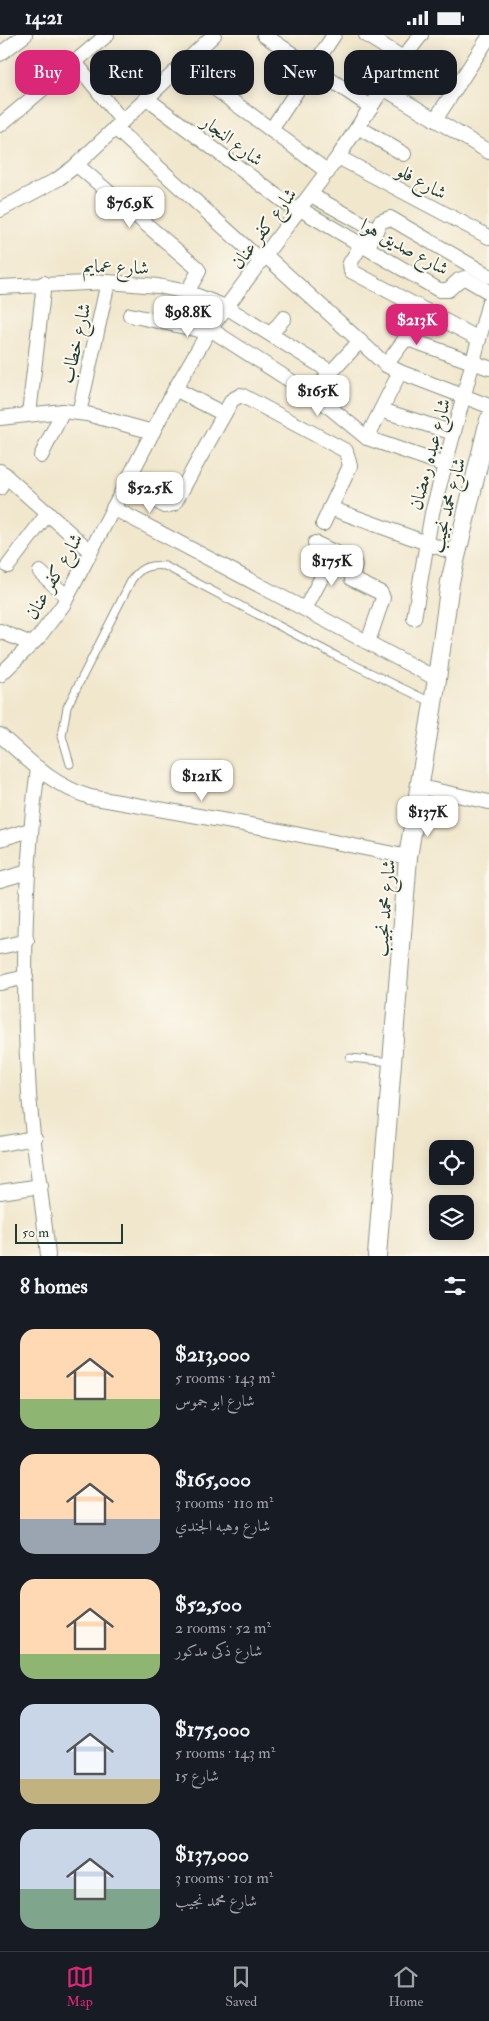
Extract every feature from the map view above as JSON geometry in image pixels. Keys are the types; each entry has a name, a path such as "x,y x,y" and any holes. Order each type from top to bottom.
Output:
{"street":[{"path":"0,54 25,35"},
{"path":"80,58 107,35"},
{"path":"197,50 214,35"},
{"path":"264,35 286,50"},
{"path":"324,50 334,35"},
{"path":"366,35 390,50"},
{"name":"شارع كفر عنان","path":"409,50 421,35"},
{"path":"435,120 489,37"},
{"path":"80,69 119,125 263,258 386,365 489,406"},
{"path":"0,210 58,179 77,165 171,74"},
{"path":"334,82 371,107"},
{"path":"0,125 36,95"},
{"path":"224,95 328,172"},
{"path":"271,130 295,95"},
{"name":"شارع كفر عنان","path":"2,670 31,645 67,597 175,389 209,330 312,195 379,95"},
{"path":"394,95 489,152"},
{"name":"شارع النجار","path":"146,98 299,211"},
{"path":"358,127 404,154"},
{"name":"شارع فلو","path":"338,157 489,237"},
{"path":"77,165 200,271 187,292"},
{"path":"312,195 376,231"},
{"name":"شارع صديق هوا","path":"299,211 365,245 444,292 465,279 489,292"},
{"path":"479,339 351,271 350,263 376,231 380,222 390,219 489,276"},
{"name":"شارع عمايم","path":"0,287 44,283 108,282 158,286 187,292 226,307 332,372"},
{"name":"شارع خطاب","path":"79,413 108,282"},
{"path":"29,414 44,283"},
{"name":"شارع عبده رمضان","path":"414,618 427,543 445,465 489,302"},
{"path":"386,365 426,311"},
{"path":"130,315 209,330 311,394 367,438 445,465"},
{"path":"271,334 284,317"},
{"path":"406,338 489,368"},
{"path":"311,394 360,341"},
{"path":"367,438 400,372"},
{"path":"175,389 224,414"},
{"path":"125,484 165,506 174,504 224,414 234,398 241,395 346,451 350,467 322,524"},
{"path":"381,410 454,433"},
{"path":"41,456 63,411"},
{"path":"0,417 63,411 79,413 153,432"},
{"name":"شارع محمد نجيب","path":"377,1256 408,857 437,679 450,581 489,420"},
{"path":"0,488 2,473"},
{"path":"2,473 90,551"},
{"path":"113,508 437,679"},
{"path":"330,508 457,554"},
{"path":"8,566 48,513"},
{"path":"315,543 354,562 351,576 353,579 379,591 382,596 368,642"},
{"path":"304,609 335,552"},
{"path":"40,572 67,597"},
{"path":"0,631 31,645"},
{"path":"0,735 53,782 71,791 90,797 261,827 408,857"},
{"path":"38,768 30,830 26,977 30,1095 48,1256"},
{"path":"420,787 489,802"},
{"path":"0,839 30,830"},
{"path":"0,880 28,872"},
{"path":"0,947 27,941"},
{"path":"0,983 26,977"},
{"path":"0,1144 35,1138"},
{"path":"0,1192 41,1185"}],"lane":[{"path":"70,764 62,736 67,707 132,579 138,571 156,564 165,566 342,659 433,704"},
{"path":"350,1058 393,1062"}]}
